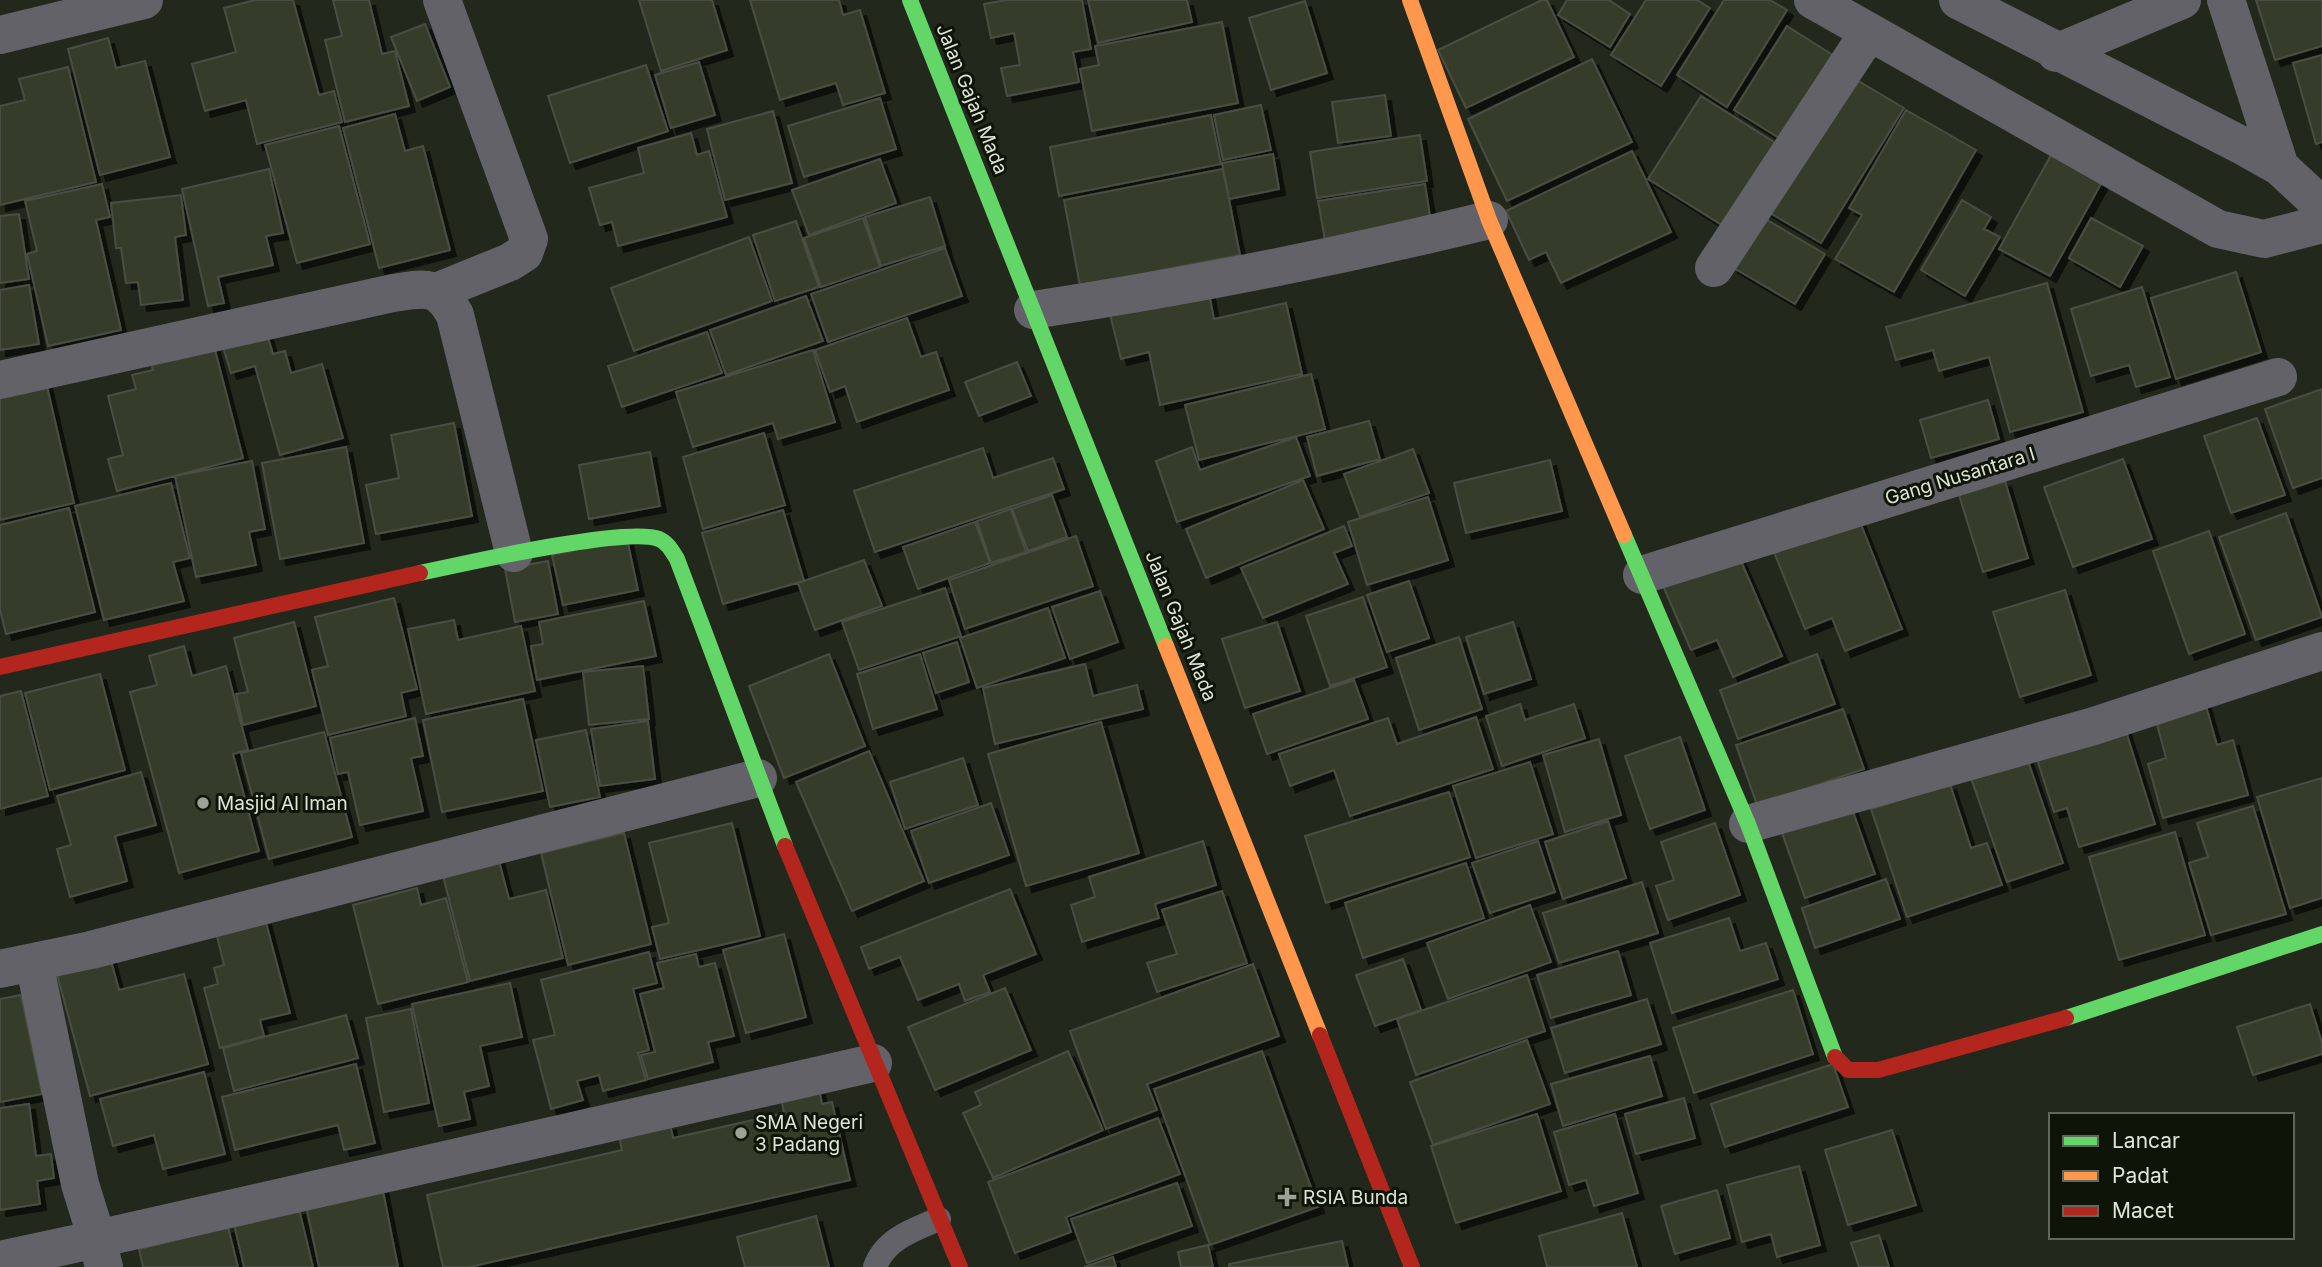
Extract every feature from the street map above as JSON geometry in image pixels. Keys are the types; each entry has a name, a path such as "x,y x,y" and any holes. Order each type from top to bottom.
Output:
{"street":[{"path":"0,35 144,0"},
{"path":"436,292 510,262 524,253 529,239 442,0"},
{"name":"Jalan Gajah Mada","path":"910,0 1412,1267"},
{"path":"1410,0 1489,220 1748,824 1831,1054 1848,1070 1878,1070 2080,1014 2322,934"},
{"path":"1812,0 2218,229 2264,239 2322,224"},
{"path":"1958,0 2280,167 2322,206"},
{"path":"2056,53 2182,0"},
{"path":"2227,0 2280,167"},
{"path":"1713,268 1869,32"},
{"path":"1033,310 1135,294 1371,249 1489,220"},
{"path":"0,380 393,293 423,288 436,292 446,298 456,315 514,553"},
{"name":"Gang Nusantara I","path":"1643,575 2277,377"},
{"path":"0,667 230,613 514,553 636,536 659,539 669,546 758,778 873,1063 960,1267"},
{"path":"1748,824 2094,726 2322,652"},
{"path":"101,1253 17,965 91,950 758,778"},
{"path":"0,1261 101,1253 873,1063"}],"lane":[{"path":"875,1267 878,1257 892,1242 939,1219"}],"building":[{"path":"255,0 293,0 319,95 334,91 342,122 257,144 246,100 205,111 192,64 236,52 224,8"},
{"path":"333,0 369,0 382,54 395,51 409,106 345,122 325,40 342,36"},
{"path":"639,0 712,0 727,50 661,71"},
{"path":"750,0 839,0 843,15 860,10 885,93 843,105 836,83 780,100"},
{"path":"1006,0 1082,0 1091,49 1073,52 1079,82 1007,96 1001,68 1020,65 1014,33 991,38 984,4"},
{"path":"1088,0 1187,0 1192,22 1098,43"},
{"path":"1547,0 1574,57 1466,108 1438,50"},
{"path":"1567,0 1609,0 1630,14 1610,47 1558,15"},
{"path":"1646,0 1697,0 1710,8 1661,86 1611,55"},
{"path":"1724,0 1770,0 1787,10 1727,107 1677,75"},
{"path":"2256,0 2322,0 2322,46 2275,60"},
{"path":"1305,1 1327,73 1271,90 1249,18"},
{"path":"1222,22 1238,103 1092,131 1080,69 1099,65 1095,46"},
{"path":"425,24 450,87 417,101 391,37"},
{"path":"1787,26 1839,59 1787,143 1734,110"},
{"path":"108,38 116,68 145,61 170,157 100,175 68,49"},
{"path":"2322,55 2322,142 2316,144 2293,63"},
{"path":"1592,59 1632,142 1507,201 1468,119"},
{"path":"699,62 715,115 671,128 655,75"},
{"path":"646,65 668,131 570,163 548,96"},
{"path":"68,67 96,182 0,205 0,106 25,100 19,79"},
{"path":"1845,73 1904,108 1821,243 1763,209"},
{"path":"1385,95 1391,136 1338,143 1332,102"},
{"path":"1701,96 1782,147 1730,230 1648,179"},
{"path":"880,98 896,149 804,177 788,126"},
{"path":"1261,105 1271,150 1223,160 1214,115"},
{"path":"1906,110 1976,150 1894,292 1835,259 1862,215 1849,208"},
{"path":"773,111 792,183 725,200 707,129"},
{"path":"395,114 405,151 423,146 450,250 379,268 343,128"},
{"path":"1211,115 1221,164 1059,196 1050,147"},
{"path":"339,126 370,244 297,263 265,145"},
{"path":"691,133 697,155 709,151 727,217 618,246 612,222 600,225 589,188 644,173 638,148"},
{"path":"1420,135 1427,181 1317,198 1310,152"},
{"path":"1632,151 1671,232 1561,283 1546,252 1529,260 1506,211"},
{"path":"1273,154 1279,189 1229,199 1222,163"},
{"path":"2051,155 2102,182 2050,276 1999,249"},
{"path":"880,159 896,203 809,235 792,190"},
{"path":"269,169 283,233 266,236 273,265 218,277 224,303 208,306 182,189"},
{"path":"1223,169 1240,255 1080,286 1064,200"},
{"path":"102,184 110,217 96,220 121,330 48,346 27,254 37,251 25,201"},
{"path":"1425,184 1431,223 1325,240 1318,201"},
{"path":"181,195 186,235 175,237 183,300 141,305 138,282 126,283 121,248 116,248 111,203"},
{"path":"930,197 945,246 881,266 865,217"},
{"path":"1962,200 1991,217 1984,229 2000,237 1965,296 1921,270"},
{"path":"19,214 29,279 0,283 0,216"},
{"path":"1762,217 1825,254 1795,304 1732,267"},
{"path":"863,218 880,267 821,287 804,238"},
{"path":"2091,218 2143,246 2120,287 2069,258"},
{"path":"796,221 819,287 775,301 753,235"},
{"path":"749,237 772,301 634,351 611,288"},
{"path":"945,248 962,296 828,342 811,294"},
{"path":"2236,272 2261,352 2176,379 2151,298"},
{"path":"2047,283 2083,412 2010,432 1989,357 1939,371 1933,350 1896,360 1886,327"},
{"path":"29,285 39,344 0,350 0,290"},
{"path":"2142,287 2170,377 2136,387 2129,365 2091,376 2071,309"},
{"path":"1208,288 1214,319 1286,303 1302,374 1160,405 1149,352 1121,359 1109,310"},
{"path":"806,296 823,341 726,375 710,330"},
{"path":"907,318 921,357 936,352 949,390 857,422 845,386 830,392 815,350"},
{"path":"266,331 273,354 285,351 291,373 322,364 343,438 280,455 255,366 231,373 222,344"},
{"path":"707,332 722,373 622,407 608,366"},
{"path":"214,346 243,458 117,491 108,459 123,455 108,396 136,389 132,375 153,370 151,362"},
{"path":"813,350 835,422 778,439 773,423 693,447 676,392"},
{"path":"1017,362 1031,396 979,416 965,382"},
{"path":"1311,374 1325,429 1199,460 1185,405"},
{"path":"46,382 74,503 0,520 0,392"},
{"path":"2322,389 2322,478 2293,488 2265,409"},
{"path":"1988,400 1999,439 1931,458 1920,420"},
{"path":"2257,418 2285,495 2231,513 2204,436"},
{"path":"1369,421 1380,459 1317,476 1307,437"},
{"path":"454,423 472,516 376,534 366,485 399,478 391,435"},
{"path":"764,433 785,505 703,529 683,457"},
{"path":"1296,437 1310,476 1177,522 1156,461 1192,447 1200,470"},
{"path":"346,447 364,543 280,559 262,463"},
{"path":"983,448 993,478 1053,458 1064,489 875,552 854,491"},
{"path":"1413,449 1429,493 1360,517 1344,474"},
{"path":"650,452 660,506 589,519 579,465"},
{"path":"2123,459 2152,539 2073,567 2044,487"},
{"path":"1550,460 1562,511 1466,533 1454,483"},
{"path":"252,461 265,529 249,532 256,565 196,577 175,476"},
{"path":"1303,480 1324,529 1206,578 1186,529"},
{"path":"2005,481 2028,558 1983,572 1959,495"},
{"path":"171,483 190,558 173,562 184,601 104,620 75,506"},
{"path":"1052,495 1067,537 1028,551 1012,509"},
{"path":"1428,497 1448,560 1367,585 1348,522"},
{"path":"69,508 95,612 6,634 0,610 0,525"},
{"path":"1011,509 1026,552 991,563 977,521"},
{"path":"783,510 804,581 723,604 702,533"},
{"path":"2286,513 2322,617 2256,640 2219,537"},
{"path":"1857,514 1902,629 1845,651 1832,618 1805,629 1772,547"},
{"path":"975,522 990,563 918,589 903,547"},
{"path":"1344,526 1352,546 1334,553 1348,584 1263,618 1241,568"},
{"path":"2209,531 2245,634 2189,654 2153,551"},
{"path":"1076,536 1093,586 965,629 949,580"},
{"path":"627,539 638,590 563,605 552,555"},
{"path":"1738,554 1782,656 1733,677 1717,640 1691,650 1663,586"},
{"path":"864,560 882,606 815,630 798,583"},
{"path":"548,561 558,614 515,622 505,569"},
{"path":"1409,581 1429,638 1387,652 1367,595"},
{"path":"945,588 961,636 859,670 842,622"},
{"path":"2065,590 2091,675 2020,697 1993,612"},
{"path":"1100,591 1118,642 1070,659 1052,607"},
{"path":"1363,597 1387,667 1330,686 1306,616"},
{"path":"394,598 417,689 401,693 406,716 328,735 312,670 328,666 315,617"},
{"path":"644,601 656,656 537,680 531,646 543,644 539,622"},
{"path":"1048,608 1065,658 977,688 960,638"},
{"path":"454,620 458,640 521,626 535,691 426,714 408,629"},
{"path":"294,622 316,706 243,725 236,694 248,692 234,638"},
{"path":"1277,622 1300,691 1245,708 1222,639"},
{"path":"1513,622 1531,679 1484,694 1466,637"},
{"path":"1459,637 1482,709 1419,730 1396,658"},
{"path":"957,642 969,682 936,693 923,653"},
{"name":"Masjid Al Iman","path":"184,646 192,676 226,666 248,750 233,754 259,851 179,873 130,692 157,685 149,656"},
{"path":"829,654 865,746 784,778 749,686"},
{"path":"920,654 937,709 873,729 857,674"},
{"path":"1817,654 1835,704 1738,739 1720,690"},
{"path":"1085,664 1093,696 1137,685 1143,709 995,744 983,688"},
{"path":"643,666 649,719 589,725 583,672"},
{"path":"100,674 125,770 50,790 25,693"},
{"path":"1354,680 1368,719 1267,754 1253,714"},
{"path":"21,691 48,796 0,809 0,696"},
{"path":"523,699 543,791 442,812 423,720"},
{"path":"2204,699 2217,745 2233,740 2248,795 2163,818 2148,764 2166,758 2154,713"},
{"path":"1520,704 1525,720 1574,704 1585,738 1502,766 1486,716"},
{"path":"1843,709 1864,769 1757,805 1736,745"},
{"path":"1476,717 1493,769 1350,816 1334,770 1290,786 1279,754 1388,718 1397,744"},
{"path":"415,718 423,756 411,758 423,811 360,825 348,772 338,774 330,738"},
{"path":"648,721 655,779 600,786 591,729"},
{"path":"1101,722 1139,853 1026,886 988,754"},
{"path":"2123,722 2155,824 2079,847 2067,808 2054,812 2034,750"},
{"path":"586,730 600,797 550,807 536,740"},
{"path":"324,732 352,837 269,859 241,753"},
{"path":"1680,737 1705,810 1650,829 1625,756"},
{"path":"1599,739 1621,815 1565,832 1543,755"},
{"path":"869,751 924,881 852,911 796,782"},
{"path":"963,758 978,805 905,829 890,782"},
{"path":"2027,758 2063,863 2007,882 1971,778"},
{"path":"1530,762 1553,834 1476,858 1453,786"},
{"path":"141,772 156,825 115,836 127,881 70,897 57,849 71,845 57,796"},
{"path":"2322,778 2322,898 2290,908 2257,797"},
{"path":"1950,784 1971,848 1987,843 2002,885 1907,917 1871,809"},
{"path":"1449,792 1470,857 1326,903 1305,836"},
{"path":"991,803 1009,855 929,883 911,831"},
{"path":"1850,803 1875,874 1805,898 1780,827"},
{"path":"2253,806 2286,914 2211,935 2189,863 2208,857 2197,823"},
{"path":"1608,821 1626,878 1563,899 1545,842"},
{"path":"732,823 760,936 660,959 652,927 669,923 649,843"},
{"path":"1715,823 1740,895 1668,920 1656,886 1674,880 1661,842"},
{"path":"2175,832 2205,935 2119,960 2089,857"},
{"path":"624,833 651,944 568,965 541,853"},
{"path":"1203,841 1216,885 1155,904 1159,918 1082,942 1071,905 1095,897 1089,877"},
{"path":"1538,841 1555,892 1490,913 1472,863"},
{"path":"498,857 509,899 546,890 563,958 470,981 442,872"},
{"path":"1466,863 1484,918 1363,958 1345,903"},
{"path":"1886,879 1900,919 1815,948 1802,908"},
{"path":"1642,882 1658,933 1559,963 1543,913"},
{"path":"417,888 421,905 446,898 468,982 378,1004 353,905"},
{"path":"1010,889 1036,954 983,975 990,992 965,1001 959,984 918,1000 900,957 869,969 861,947"},
{"path":"1222,891 1247,963 1157,992 1147,963 1177,954 1162,910"},
{"path":"1530,905 1551,962 1448,999 1427,943"},
{"path":"1729,918 1740,951 1766,943 1778,979 1672,1013 1650,943"},
{"path":"265,919 290,1013 260,1020 264,1036 220,1048 204,988 218,984 214,968 224,965 216,932"},
{"path":"784,934 806,1017 746,1033 723,950"},
{"path":"1618,951 1631,995 1551,1018 1537,975"},
{"path":"649,952 657,983 633,989 649,1050 638,1053 646,1080 603,1091 599,1075 577,1081 583,1100 551,1109 533,1040 555,1035 541,980"},
{"path":"696,954 699,967 715,963 734,1036 708,1042 713,1062 648,1079 641,1055 655,1052 640,994 664,988 657,963"},
{"path":"110,957 119,990 184,974 208,1064 90,1096 56,971"},
{"path":"1403,959 1421,1010 1375,1026 1356,975"},
{"path":"1253,964 1279,1036 1147,1084 1157,1110 1106,1129 1070,1031"},
{"path":"1527,975 1545,1031 1416,1075 1397,1019"},
{"path":"510,983 522,1037 480,1046 489,1086 464,1092 470,1119 439,1126 412,1004"},
{"path":"1005,988 1031,1050 935,1090 908,1027"},
{"path":"1793,990 1813,1054 1694,1093 1673,1028"},
{"path":"21,995 42,1094 0,1102 0,999"},
{"path":"1647,999 1661,1044 1565,1073 1551,1028"},
{"path":"2310,1004 2322,1043 2322,1054 2253,1075 2237,1027"},
{"path":"411,1009 429,1103 384,1112 366,1018"},
{"path":"346,1015 358,1058 234,1091 223,1048"},
{"path":"1527,1040 1550,1104 1433,1145 1410,1082"},
{"path":"1068,1051 1103,1130 993,1178 963,1113 981,1105 975,1092"},
{"path":"1262,1051 1318,1207 1210,1245 1154,1089"},
{"path":"1650,1056 1662,1096 1563,1126 1551,1084"},
{"path":"356,1064 375,1143 344,1150 338,1125 235,1150 222,1097"},
{"path":"1833,1064 1848,1107 1725,1147 1711,1104"},
{"path":"204,1072 225,1154 163,1169 154,1135 113,1146 100,1099"},
{"path":"819,1089 822,1104 832,1102 850,1180 470,1267 443,1267 427,1195 622,1150 619,1136 670,1124 673,1138 784,1113 781,1098"},
{"path":"1684,1098 1695,1138 1636,1154 1625,1114"},
{"path":"29,1104 36,1156 51,1154 54,1178 37,1181 40,1204 0,1210 0,1108"},
{"path":"1537,1114 1561,1191 1456,1223 1431,1146"},
{"path":"1615,1114 1638,1193 1594,1206 1586,1180 1569,1185 1554,1132"},
{"path":"1158,1118 1180,1174 1066,1217 1071,1232 1015,1253 988,1182"},
{"path":"1892,1130 1916,1205 1848,1225 1825,1150"},
{"path":"1799,1166 1820,1245 1777,1257 1771,1234 1742,1242 1727,1185"},
{"path":"1177,1183 1192,1226 1087,1263 1071,1219"},
{"path":"382,1186 398,1267 319,1267 305,1201"},
{"path":"1717,1190 1730,1238 1675,1254 1661,1206"},
{"path":"299,1209 313,1267 244,1267 234,1224"},
{"path":"1622,1213 1637,1267 1547,1267 1539,1236"},
{"path":"816,1216 829,1267 745,1267 737,1237"},
{"path":"228,1227 238,1267 143,1267 139,1249"},
{"path":"1879,1235 1889,1267 1859,1267 1851,1243"},
{"path":"1342,1241 1348,1267 1229,1267 1229,1264"},
{"path":"1208,1245 1213,1267 1181,1267 1178,1252"},
{"path":"1113,1257 1116,1267 1084,1267"}],"traffic: fast":[{"path":"910,0 1166,646"},
{"path":"1624,535 1748,824 1835,1057"},
{"path":"420,573 580,542 641,536 659,539 665,543 677,559 785,846"},
{"path":"2066,1018 2322,934"}],"traffic: slow":[{"path":"1410,0 1489,220 1624,535"},
{"path":"1166,646 1320,1035"}],"traffic: jam":[{"path":"0,667 420,573"},
{"path":"785,846 960,1267"},
{"path":"1835,1057 1848,1070 1878,1070 2066,1018"},
{"path":"1320,1035 1412,1267"}],"place":[{"name":"Masjid Al Iman","path":"203,803"},
{"name":"SMA Negeri 3 Padang","path":"741,1133"},
{"name":"RSIA Bunda","path":"1287,1197"}]}
